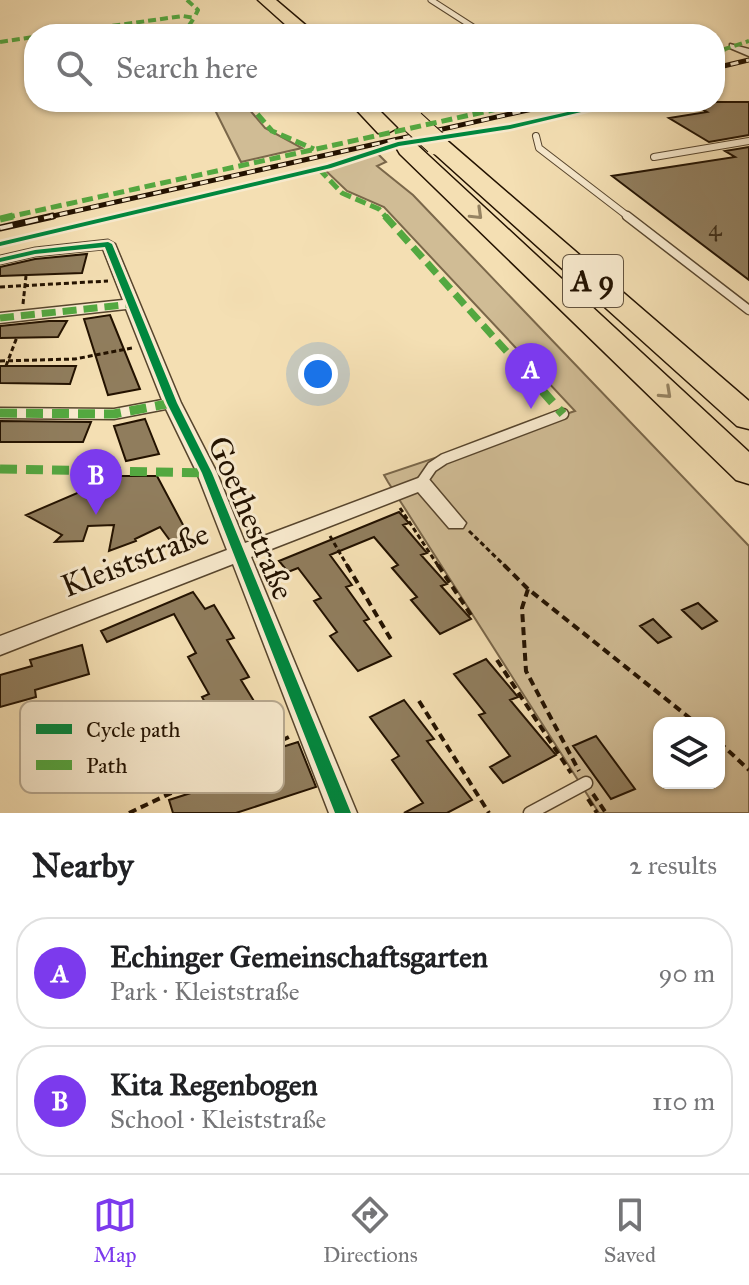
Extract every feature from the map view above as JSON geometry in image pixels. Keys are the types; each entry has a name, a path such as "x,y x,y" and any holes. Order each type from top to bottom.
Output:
{"highway":[{"path":"259,4 275,24"},
{"path":"259,4 291,24"},
{"name":"A 9","path":"381,112 436,143 749,419"},
{"name":"A 9","path":"400,121 408,149 749,472"}],"street":[{"path":"733,46 749,53"},
{"name":"Goethestraße","path":"0,260 35,252 108,244 172,403 207,473 343,813"},
{"path":"0,318 133,304"},
{"path":"0,413 114,414 172,403"},
{"path":"421,483 456,523"},
{"name":"Kleiststraße","path":"0,646 421,483"}],"lane":[{"path":"431,0 468,24"},
{"path":"536,136 539,148 749,310"},
{"path":"654,157 749,141"},
{"path":"421,483 432,467 444,459 563,414"},
{"path":"530,813 583,785"}],"path":[{"path":"26,276 21,299 26,315"},
{"path":"0,287 122,280"},
{"path":"6,366 17,337"},
{"path":"0,361 75,359 148,346"},
{"path":"392,495 471,615"},
{"path":"322,522 393,643"},
{"path":"456,523 460,523 528,589 688,717"},
{"path":"528,589 522,608 526,671 597,813"},
{"path":"497,660 583,785 606,813"},
{"path":"419,701 489,813"},
{"path":"284,740 309,728"},
{"path":"725,748 749,770"},
{"path":"129,813 171,793"}],"shaded area":[{"path":"216,112 251,112 265,128 302,148 241,162"},
{"path":"378,154 386,162 377,166 413,195 749,546 749,813 599,813 384,475 575,411 384,207 347,191 325,170"}],"building":[{"path":"725,102 749,102 749,135 709,142 669,118 725,112"},
{"path":"749,147 749,280 612,176 735,157 725,151"},
{"path":"87,254 82,273 0,276 0,267 35,259"},
{"path":"110,315 140,389 108,395 84,319"},
{"path":"67,321 58,337 0,338 0,326"},
{"path":"0,366 76,366 70,384 0,383"},
{"path":"145,419 159,454 126,461 114,426"},
{"path":"0,421 91,422 83,442 0,442"},
{"path":"117,476 157,476 190,538 174,546 160,527 136,541 109,551 114,525 88,526 83,541 55,542 62,535 26,515"},
{"path":"399,512 409,523 403,525 427,553 421,555 447,584 441,586 471,619 440,634 411,600 417,597 392,568 398,565 374,537 330,555 352,585 346,587 369,619 364,621 391,656 358,671 330,636 337,632 314,601 321,598 298,568 288,572 279,561"},
{"path":"193,592 205,609 214,605 234,638 227,640 249,677 241,680 254,701 204,701 202,697 209,694 188,657 196,653 174,614 107,642 101,631"},
{"path":"698,603 717,621 702,629 682,610"},
{"path":"653,619 671,637 658,643 640,626"},
{"path":"82,645 89,674 35,690 36,697 0,707 0,675 32,666 30,660"},
{"path":"486,659 518,697 510,700 556,755 503,783 490,767 510,756 479,715 485,713 454,674"},
{"path":"404,700 434,739 427,741 472,800 447,813 404,813 423,803 392,760 399,756 370,717"},
{"path":"596,736 635,789 611,799 573,746"},
{"path":"298,742 316,787 236,813 173,813 169,800 191,793 284,793 284,746"}],"railway":[{"path":"725,66 749,60"},
{"path":"44,218 519,112"},
{"path":"0,228 53,216"}],"marked path":[{"path":"187,0 198,10 194,18"},
{"path":"125,24 183,16 194,18 190,24"},
{"path":"0,42 24,38"},
{"path":"725,49 749,41"},
{"path":"256,112 272,131 314,149"},
{"path":"0,219 484,112"},
{"path":"319,169 342,193 379,209 563,414"},
{"path":"0,318 133,304"},
{"path":"0,413 114,414 172,403"},
{"path":"0,469 207,473"}],"cycle path":[{"path":"0,244 329,167 398,144 510,127 576,112"},
{"path":"0,260 35,252 108,244 172,403 207,473 343,813"}],"place":[{"name":"Echinger Gemeinschaftsgarten","path":"531,409"},
{"name":"Kita Regenbogen","path":"96,515"}]}
